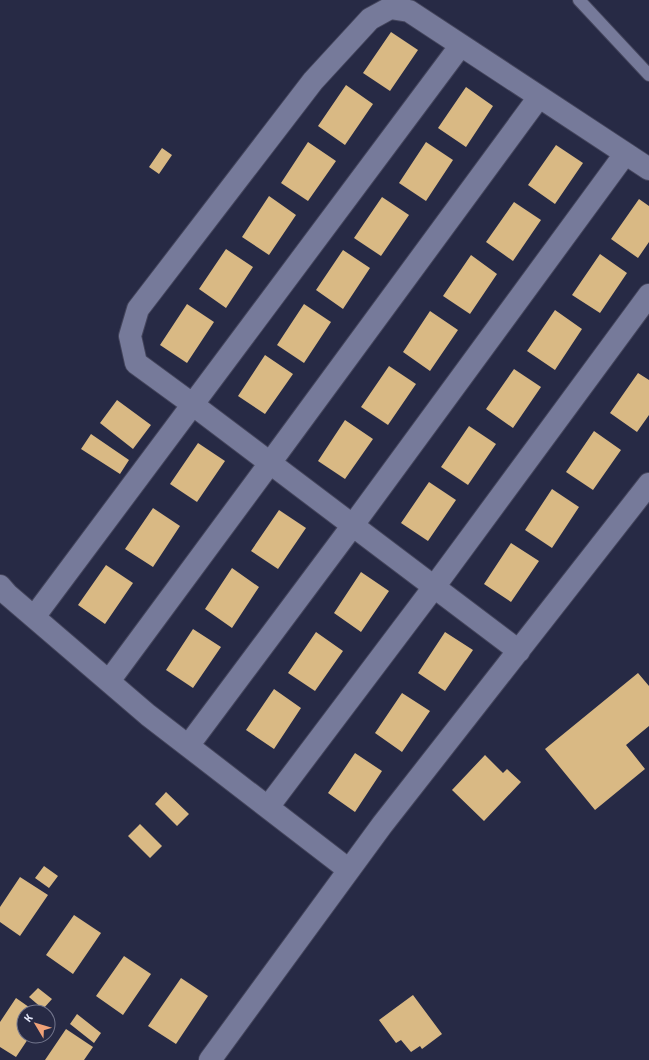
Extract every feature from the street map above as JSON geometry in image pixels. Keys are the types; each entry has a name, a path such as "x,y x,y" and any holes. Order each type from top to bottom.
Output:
{"street":[{"path":"519,651 136,363 130,336 138,309 313,81 370,19 390,8 409,11 649,169"},
{"path":"34,617 461,45"},
{"path":"109,681 539,97"},
{"path":"188,746 353,525 625,154"},
{"path":"268,807 434,587 649,295"},
{"path":"210,1060 382,825 649,484"},
{"path":"0,586 7,594 148,715 349,870"}],"lane":[{"path":"579,0 649,75"}],"building":[{"path":"391,32 418,50 390,91 363,73"},
{"path":"346,85 373,104 345,145 318,126"},
{"path":"466,87 493,106 466,147 438,128"},
{"path":"308,142 336,161 308,201 281,183"},
{"path":"426,142 453,160 426,201 399,183"},
{"path":"556,145 583,163 555,204 528,185"},
{"path":"162,148 172,155 159,174 149,167"},
{"path":"269,196 296,215 269,255 242,237"},
{"path":"382,197 409,215 381,256 354,238"},
{"path":"639,199 649,206 649,242 638,258 611,239"},
{"path":"514,202 541,220 513,261 486,242"},
{"path":"226,249 253,267 226,308 199,289"},
{"path":"343,250 370,268 343,309 316,290"},
{"path":"600,254 627,273 600,313 572,295"},
{"path":"471,255 497,274 470,314 443,296"},
{"path":"187,304 214,322 187,363 160,345"},
{"path":"304,304 331,322 304,363 277,345"},
{"path":"555,310 582,329 555,370 527,351"},
{"path":"430,311 458,330 430,371 403,352"},
{"path":"265,355 293,374 265,414 238,396"},
{"path":"389,366 416,384 388,425 361,407"},
{"path":"514,369 541,387 513,428 486,409"},
{"path":"638,373 649,380 649,415 637,432 610,413"},
{"path":"117,400 151,425 133,449 100,423"},
{"path":"345,420 373,439 345,479 318,461"},
{"path":"469,426 496,444 468,485 441,467"},
{"path":"594,431 621,450 593,490 566,472"},
{"path":"91,434 129,460 120,474 81,449"},
{"path":"198,443 225,461 197,502 170,484"},
{"path":"429,482 456,500 428,541 401,523"},
{"path":"552,489 579,507 552,548 525,530"},
{"path":"153,508 180,526 153,567 125,549"},
{"path":"279,510 306,528 278,569 251,551"},
{"path":"511,543 539,561 511,602 484,584"},
{"path":"106,565 133,583 105,624 78,605"},
{"path":"232,568 259,587 232,628 205,609"},
{"path":"361,572 389,591 361,632 334,613"},
{"path":"193,629 221,647 193,688 166,670"},
{"path":"316,632 343,651 315,691 288,673"},
{"path":"445,632 473,650 445,691 418,673"},
{"path":"638,673 649,686 649,726 626,745 645,769 595,810 545,749"},
{"path":"274,689 301,708 274,749 246,730"},
{"path":"402,693 430,711 402,752 375,733"},
{"path":"355,753 382,771 355,812 328,793"},
{"path":"485,755 503,773 507,769 521,782 484,821 452,790"},
{"path":"166,792 189,814 177,826 155,804"},
{"path":"140,824 162,846 150,858 128,836"},
{"path":"44,866 58,876 49,888 35,878"},
{"path":"20,877 48,895 20,936 0,922 0,907"},
{"path":"74,915 101,933 73,974 46,955"},
{"path":"124,956 151,974 123,1015 96,996"},
{"path":"181,978 208,996 176,1044 148,1026"},
{"path":"38,988 52,999 48,1004 37,1004 29,997"},
{"path":"413,995 442,1034 422,1049 420,1046 411,1052 401,1040 396,1043 379,1020"},
{"path":"16,998 25,1004 16,1004 16,1044 25,1044 16,1057 0,1047 0,1022"},
{"path":"77,1014 101,1033 94,1043 70,1024"},
{"path":"66,1029 93,1047 84,1060 45,1060"}]}
